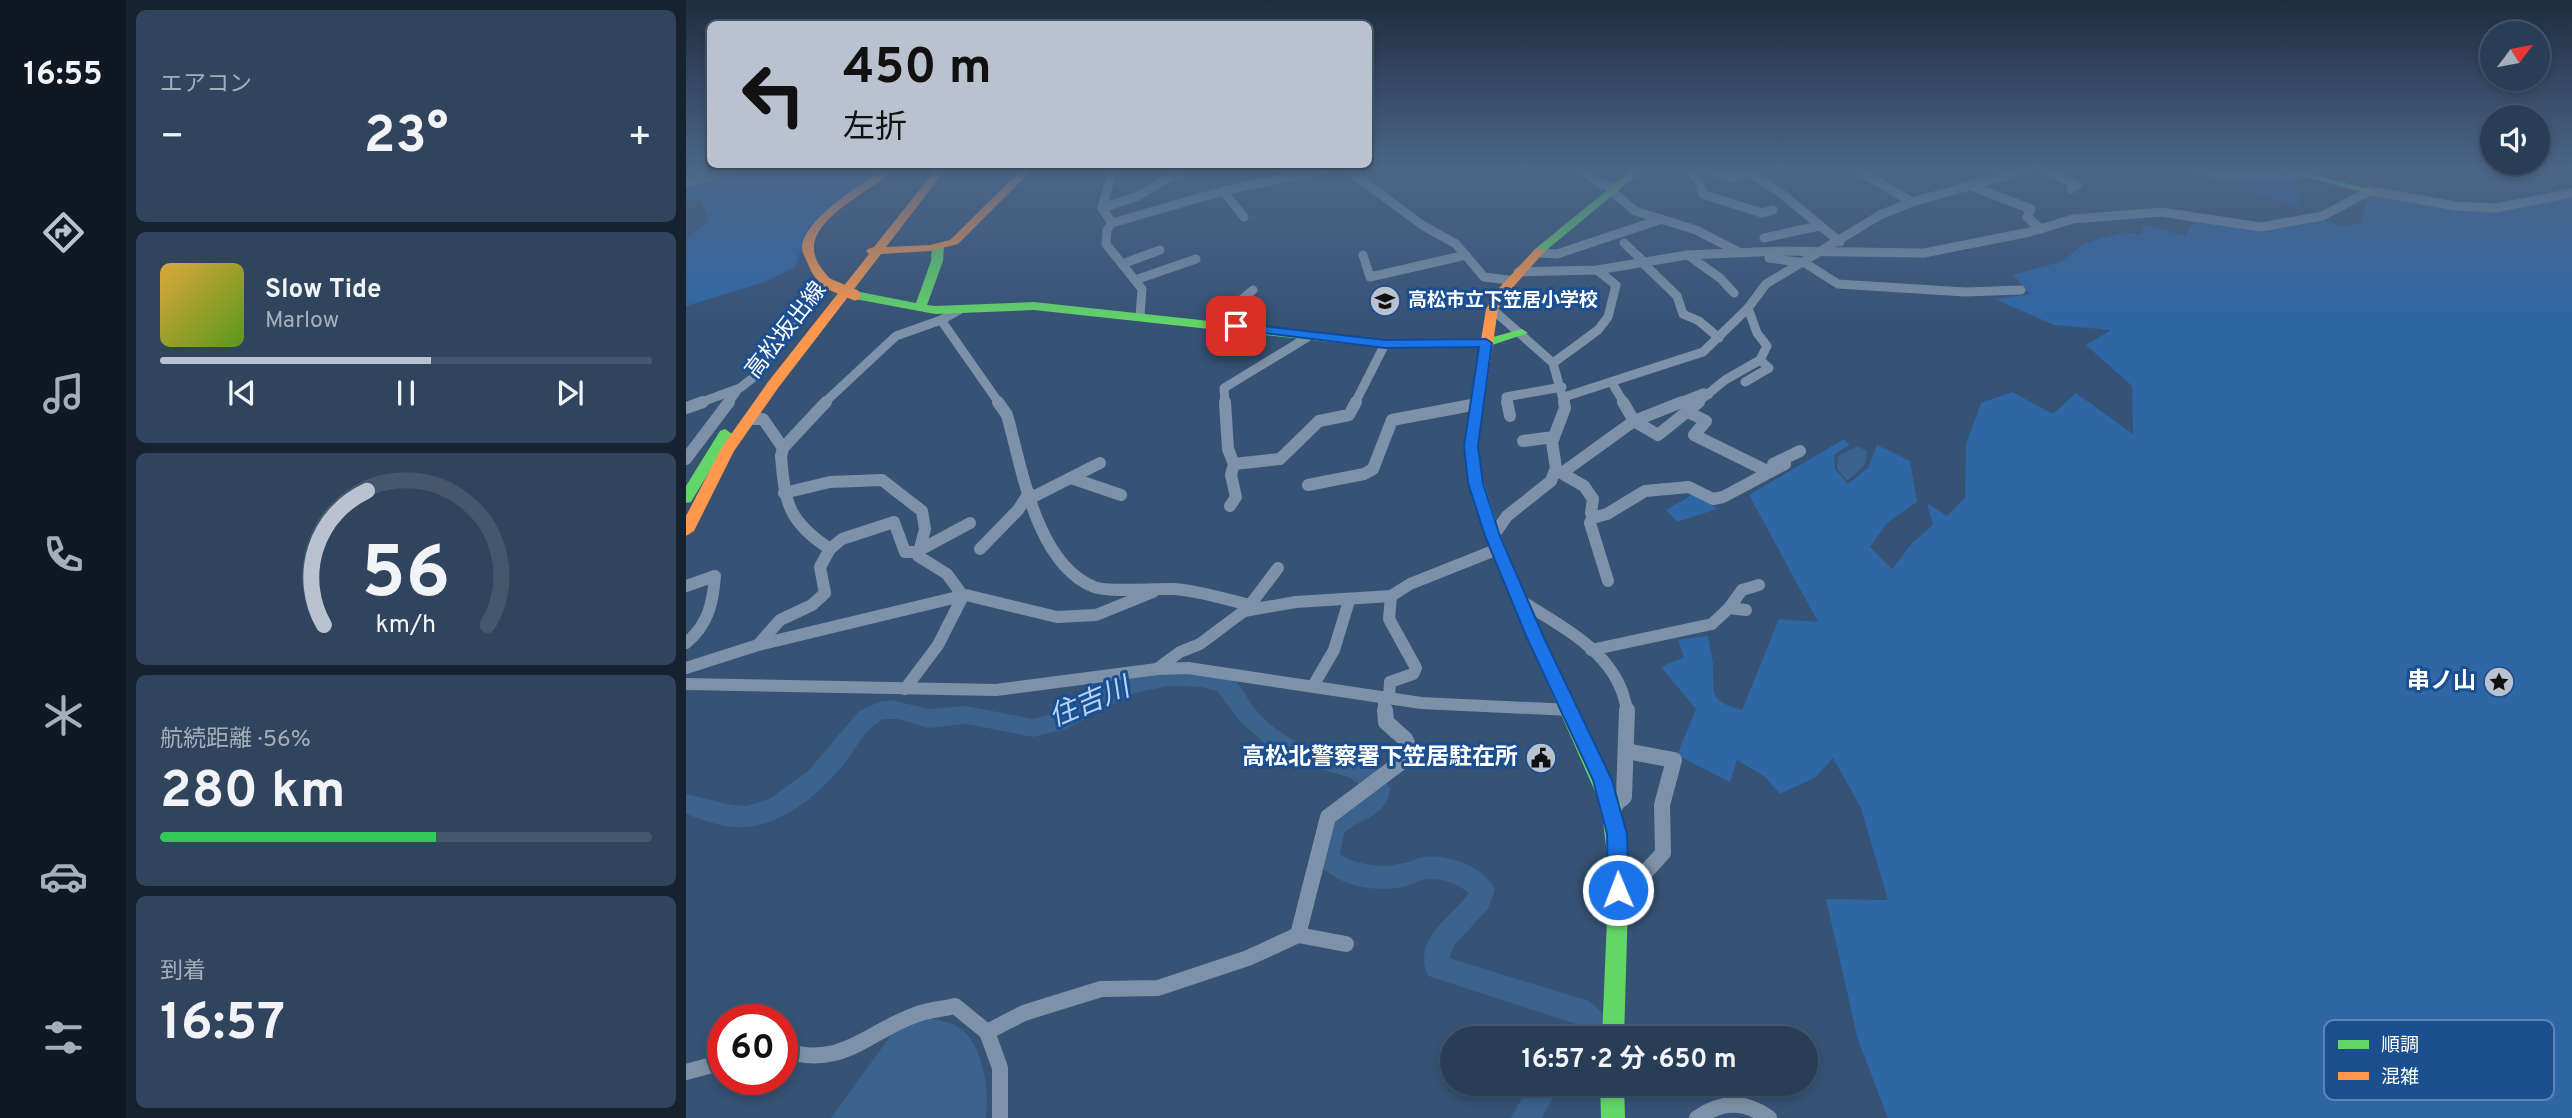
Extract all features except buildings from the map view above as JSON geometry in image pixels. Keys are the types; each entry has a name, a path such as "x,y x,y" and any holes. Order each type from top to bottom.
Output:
{"main road":[{"path":"825,221 812,236 808,246 816,271 828,284 855,295 920,308 959,310 1034,306 1385,344 1486,343 1522,334"},
{"name":"高松坂出線","path":"686,531 727,450 894,221"},
{"name":"高松坂出線","path":"686,498 712,452 738,416 897,221"},
{"path":"872,251 938,247 962,236 977,221"},
{"path":"1576,221 1513,276 1492,309 1471,446 1476,483 1495,542 1602,780 1611,808 1617,834 1618,890 1613,1026"},
{"path":"920,308 937,261 938,247"},
{"path":"1612,1096 1613,1118"}],"street":[{"path":"1118,221 1112,223 1107,230 1106,244 1142,289 1140,316"},
{"path":"1417,221 1455,244 1484,277 1597,270 1687,255 1826,250 1924,253 2068,221"},
{"path":"1539,253 1557,254 1655,221"},
{"path":"1669,221 1696,230 1741,253"},
{"path":"1813,221 1840,242"},
{"path":"1510,416 1506,397 1563,392 1612,383 1692,357 1709,347 1748,308 1766,284 1805,264 1871,221"},
{"path":"2033,221 2041,229"},
{"path":"2220,221 2235,225 2274,226 2296,221"},
{"path":"1764,238 1819,226"},
{"path":"1624,243 1677,296 1683,314 1699,321 1718,338"},
{"path":"1122,264 1160,250"},
{"path":"1752,252 1805,264 1838,284 1965,292 2021,290"},
{"path":"1363,255 1370,277 1466,255"},
{"path":"1687,255 1720,278 1734,292"},
{"path":"1135,280 1196,259"},
{"path":"1553,363 1598,330 1608,317 1616,285 1597,270"},
{"path":"686,459 740,388 754,377 828,284"},
{"path":"1213,324 1253,290"},
{"path":"1612,383 1634,421 1658,435 1709,394 1760,360 1767,346 1757,332 1748,308"},
{"path":"1492,309 1553,363 1563,392 1564,416 1554,437 1552,449 1559,472 1584,486 1593,499 1591,513 1594,515"},
{"path":"959,310 941,320 896,336 838,388 783,448 781,456 785,505 799,529 830,548 837,547 842,540 894,522 905,552 916,552 970,523"},
{"path":"941,320 1007,415 1038,526 1052,551 1079,578 1095,588 1190,591 1254,606 1391,596 1495,542 1507,516 1559,472 1634,421 1703,393 1709,394"},
{"path":"1230,506 1236,498 1231,475 1234,464 1227,449 1224,388 1308,337"},
{"path":"1234,464 1280,459 1319,421 1349,415 1385,344"},
{"path":"1745,382 1769,368 1760,360"},
{"path":"686,408 740,388"},
{"path":"1308,485 1364,474 1373,469 1392,420 1477,404"},
{"path":"1688,412 1706,421 1694,435 1767,471 1785,464"},
{"path":"750,419 763,419 783,448"},
{"path":"1523,441 1554,437"},
{"path":"1594,515 1607,514 1645,491 1689,487 1713,499 1723,497 1800,451"},
{"path":"980,549 1030,495 1100,463"},
{"path":"1071,478 1121,495"},
{"path":"784,493 830,482 882,480 922,511 925,529 916,552"},
{"path":"1594,515 1590,523 1608,581"},
{"path":"758,645 780,620 812,605 825,593 820,568 830,548"},
{"path":"916,552 947,574 963,596"},
{"path":"1157,669 1180,652 1200,644 1254,606 1278,568"},
{"path":"686,586 715,576 709,617 696,636 686,643"},
{"path":"1591,650 1629,639 1712,624 1730,608 1742,590 1759,585"},
{"path":"686,668 758,645 963,596 977,596 1057,617 1096,615 1159,589"},
{"path":"905,689 938,645 963,596"},
{"path":"1298,935 1318,863 1322,831 1328,817 1412,754 1405,738 1386,722 1386,697 1390,682 1413,674 1416,668 1389,619 1391,596"},
{"path":"1520,600 1591,650 1615,673 1622,689 1627,713 1626,751 1624,797 1611,808"},
{"path":"1313,685 1334,650 1349,601"},
{"path":"1730,608 1746,610"},
{"path":"686,684 905,689 1028,688 1157,669 1211,670 1386,697 1469,706 1571,710"},
{"path":"1618,890 1634,885 1663,853 1662,805 1674,760 1626,751"},
{"path":"987,1032 1024,1013 1101,989 1158,988 1248,958 1298,935 1346,944"},
{"path":"798,1056 806,1059 834,1053 872,1040 917,1014 955,1006 987,1032 1000,1068 1000,1118"},
{"path":"686,1072 707,1066"},
{"path":"1697,1118 1717,1106 1739,1102 1758,1109 1769,1118"}],"shaded area":[{"path":"708,221 816,221 808,227 795,267 765,282 686,306 686,239"},
{"path":"2186,221 2236,227 2299,221 2328,221 2341,226 2362,223 2572,221 2572,1118 1888,1118 1858,1040 1826,899 1888,900 1861,808 1833,758 1816,777 1780,794 1765,777 1737,760 1730,782 1677,755 1696,709 1661,667 1684,657 1678,640 1708,636 1715,695 1723,703 1742,710 1779,619 1818,622 1749,495 1844,439 1849,445 1834,455 1835,469 1848,484 1868,468 1877,445 1910,461 1917,502 1887,523 1870,547 1892,569 1913,542 1933,525 1927,503 1947,516 1965,498 1966,444 1981,403 2012,392 2053,414 2076,393 2133,434 2132,386 2086,345 2111,330 2054,325 1995,299 2030,294 2013,275 2063,261 2083,244 2125,232 2141,235 2143,225 2185,236 2192,223"},
{"path":"1857,446 1867,451 1866,461 1847,481 1837,469 1838,456"},
{"path":"1695,493 1717,509 1677,522 1666,510"},
{"path":"925,1017 957,1026 973,1043 983,1068 987,1094 986,1118 831,1118 894,1031"}],"waterway":[{"name":"住吉川","path":"686,804 732,816 763,813 777,807 818,777 863,722 872,714 886,709 923,718 974,716 1016,727 1033,728 1058,722 1113,692 1134,684 1181,677 1213,680 1226,686 1248,716 1282,744 1294,751 1356,770 1375,781 1378,789 1374,802 1341,821 1332,832 1326,855 1331,862 1349,872 1371,876 1405,875 1423,868 1439,869 1463,876 1483,890 1472,910 1439,944 1437,967 1579,1011 1593,1021 1595,1026"},
{"name":"住吉川","path":"1525,1118 1539,1096"}],"traffic: fast":[{"path":"1539,251 1575,221"},
{"path":"920,308 937,261 938,247"},
{"path":"855,295 935,310 1034,306 1385,344 1486,343 1522,333"},
{"path":"686,498 725,434"},
{"path":"1476,480 1493,536 1535,637 1611,805 1619,870 1613,1026"},
{"path":"1612,1096 1613,1118"}],"traffic: slow":[{"path":"822,221 811,237 808,247 818,272 829,284"},
{"path":"686,531 727,450 773,385 900,221"},
{"path":"872,251 930,248 954,242 975,221"},
{"path":"1476,480 1471,446 1492,309 1503,291 1539,251"},
{"path":"829,284 855,295"}],"place":[{"name":"高松市立下笠居小学校","path":"1385,301"},
{"name":"串ノ山","path":"2499,682"},
{"name":"高松北警察署下笠居駐在所","path":"1541,758"}],"route":[{"path":"1236,326 1308,337 1385,344 1486,343 1471,446 1476,483 1487,521 1535,638 1571,710 1611,805 1617,834 1618,890"}]}
